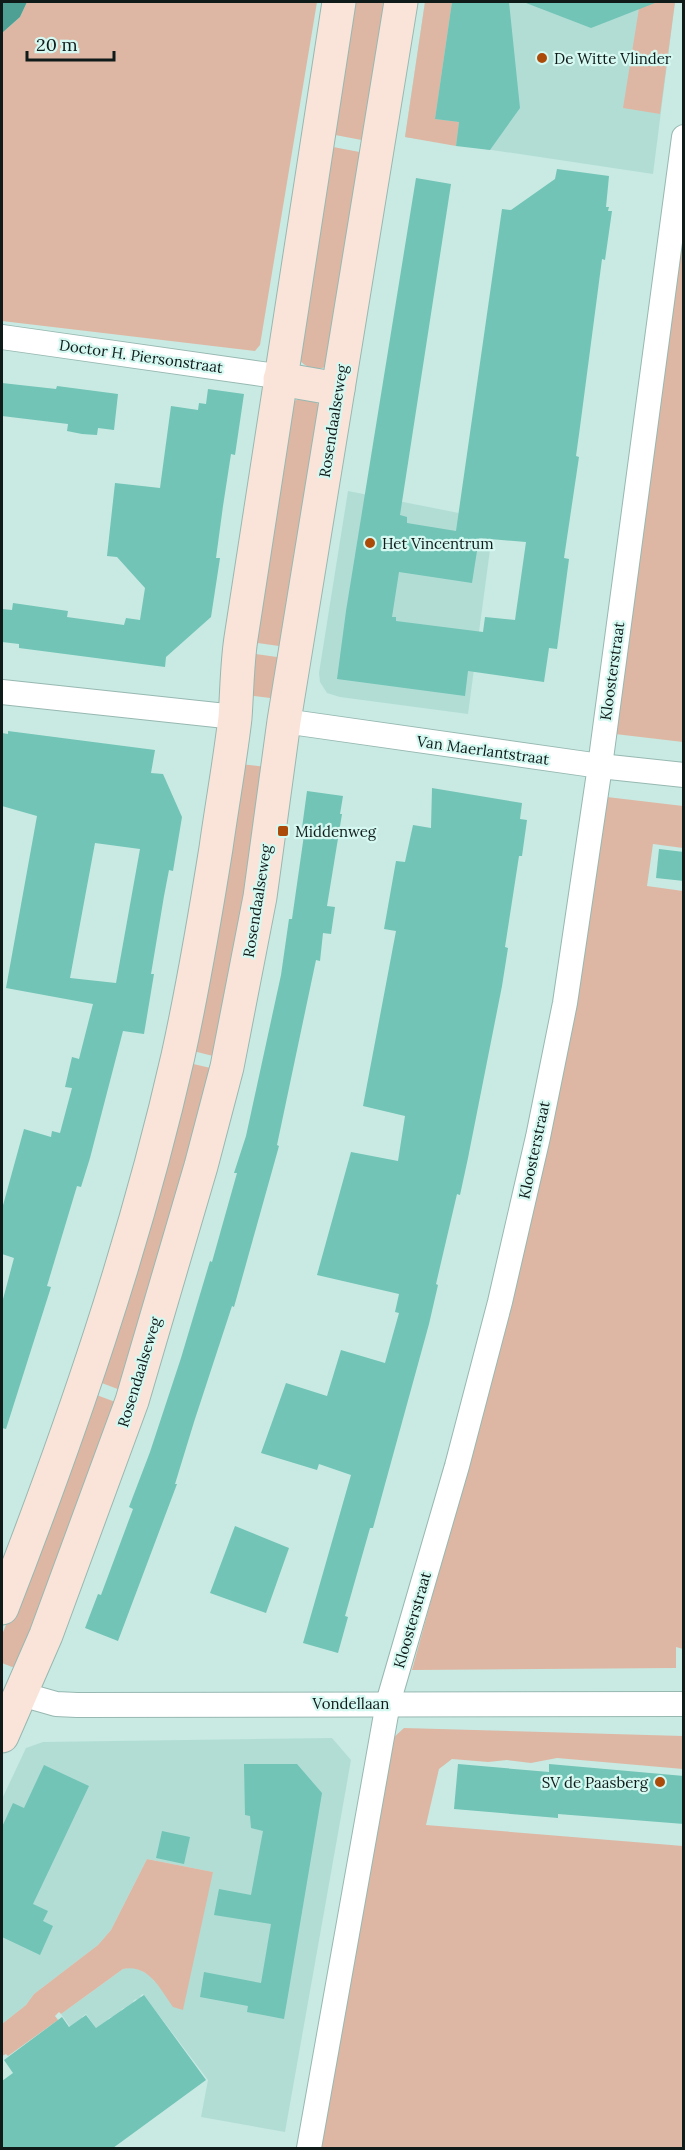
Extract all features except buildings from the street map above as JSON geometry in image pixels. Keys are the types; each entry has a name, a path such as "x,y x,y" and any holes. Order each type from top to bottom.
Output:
{"street":[{"path":"2,1608 32,1532 85,1383 128,1247 178,1055 195,970 235,717 240,638 339,2"},
{"name":"Rosendaalseweg","path":"2,1736 11,1690 46,1635 132,1401 204,1155 227,1067 260,897 284,722 401,2"},
{"name":"Kloosterstraat","path":"309,2148 388,1703 457,1466 500,1302 538,1137 565,1004 600,766 684,137"},
{"name":"Doctor H. Piersonstraat","path":"2,337 164,358 269,375 280,379"},
{"path":"280,379 338,389"},
{"path":"2,692 284,722"},
{"name":"Van Maerlantstraat","path":"284,722 600,766 684,775"},
{"name":"Vondellaan","path":"11,1690 50,1703 77,1705 684,1704"}],"shaded area":[{"path":"2,2 27,2 20,17 2,33"},
{"path":"27,2 317,2 260,345 255,351 2,321 2,33 20,17"},
{"path":"351,2 395,2 372,142 330,134"},
{"name":"De Witte Vlinder","path":"425,2 675,2 653,174 405,137"},
{"path":"425,2 452,2 435,119 459,122 456,146 405,137"},
{"path":"640,2 675,2 660,114 623,108"},
{"path":"328,146 370,154 330,365 314,369 300,361"},
{"path":"683,220 683,742 615,734"},
{"path":"303,397 315,400 322,410 286,647 251,642 292,402"},
{"path":"348,491 494,520 468,714 340,697 327,693 320,682 319,673"},
{"path":"249,653 284,658 274,694 270,698 254,696 250,693"},
{"path":"240,764 266,767 217,1057 193,1051"},
{"path":"607,797 683,806 683,848 653,844 647,886 683,891 683,1649 676,1647 676,1668 412,1670 512,1306 549,1139"},
{"path":"189,1063 215,1069 123,1391 99,1382"},
{"path":"94,1394 118,1403 19,1665 12,1667 2,1663 2,1635"},
{"path":"404,1728 683,1736 683,1769 557,1758 531,1763 452,1759 439,1769 426,1825 683,1846 683,2148 321,2148 393,1738"},
{"path":"332,1738 351,1760 285,2132 201,2117 208,2080 143,1994 140,1996 143,1999 139,2002 136,1999 133,2001 135,2005 127,2011 124,2008 121,2010 123,2013 115,2020 112,2017 109,2018 99,2032 86,2014 71,2028 61,2014 123,1969 133,1967 150,1976 155,1982 213,1872 147,1859 111,1930 98,1945 34,1994 26,2005 2,2024 2,1799 26,1748 43,1742"},
{"path":"147,1859 213,1872 183,2010 173,2007 147,1974 132,1968 123,1969 61,2014 59,2012 55,2016 58,2020 8,2056 6,2054 2,2056 2,2024 26,2005 34,1994 98,1945 111,1930"}],"place":[{"name":"De Witte Vlinder","path":"542,58"},
{"name":"Het Vincentrum","path":"370,543"},
{"name":"Middenweg","path":"283,831"},
{"name":"SV de Paasberg","path":"660,1782"}]}
